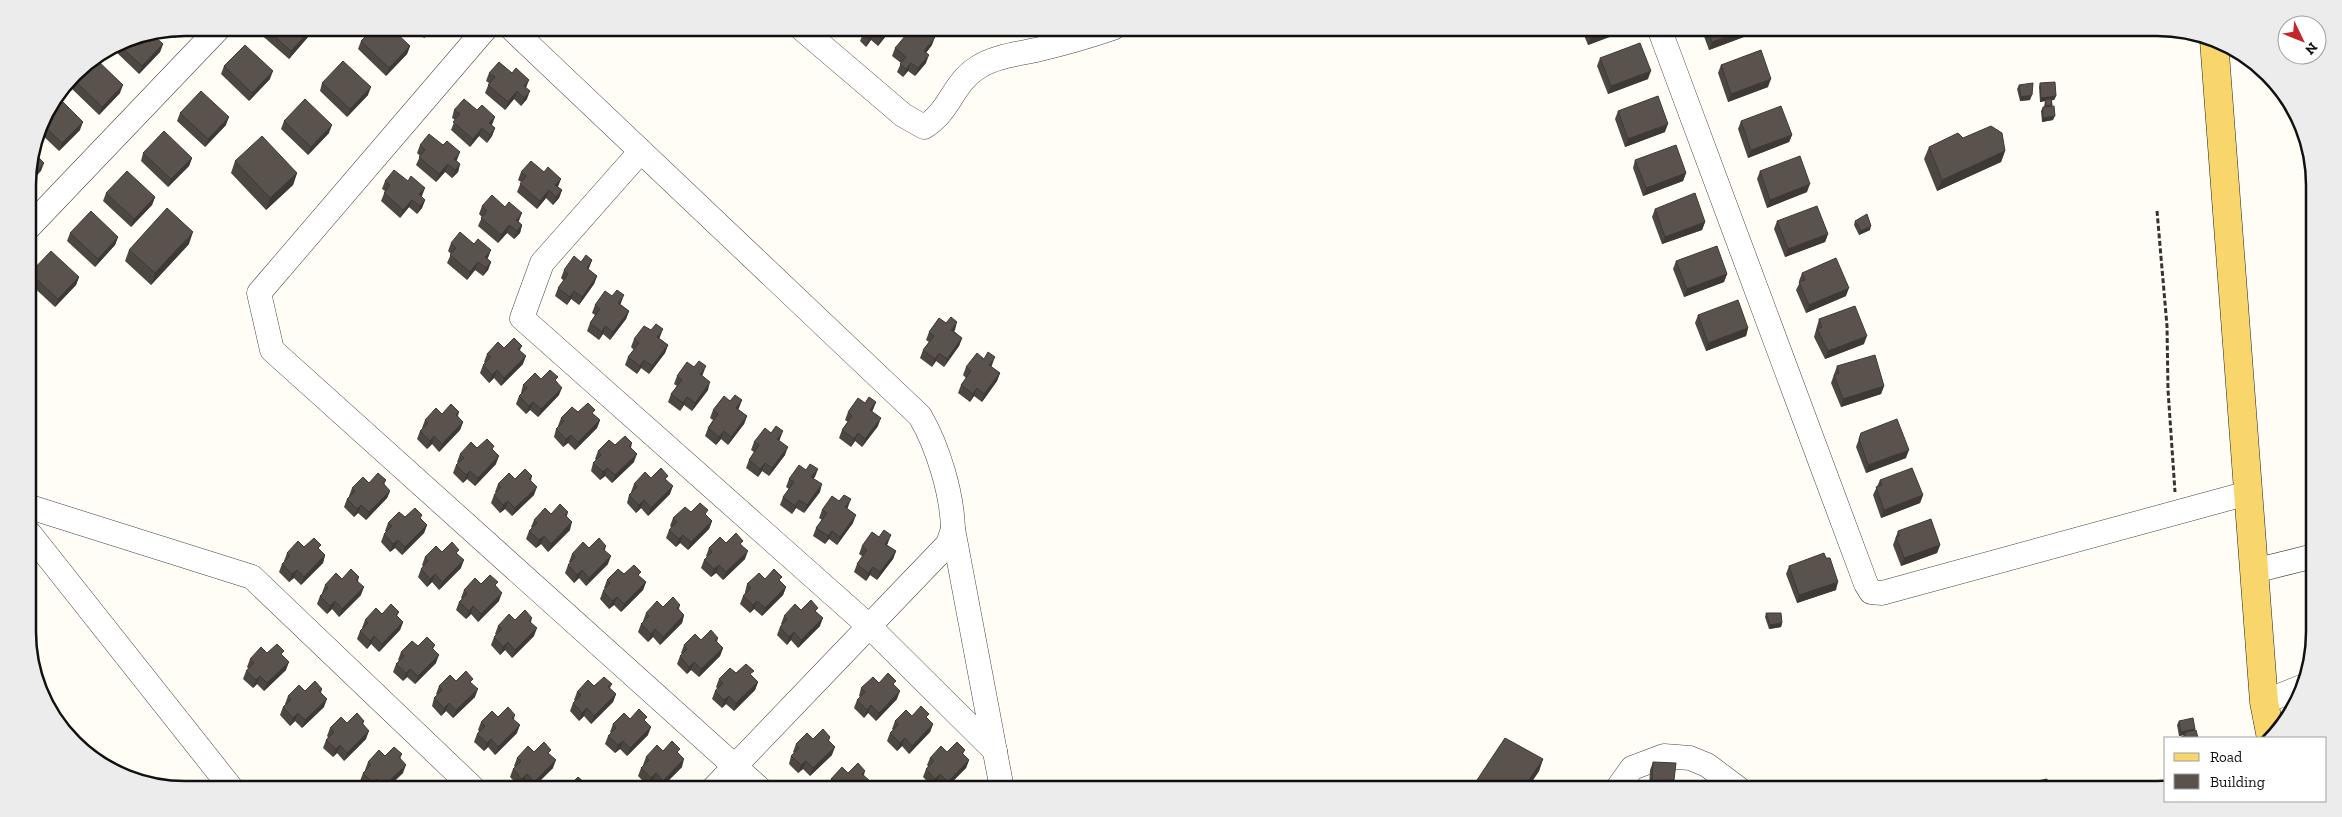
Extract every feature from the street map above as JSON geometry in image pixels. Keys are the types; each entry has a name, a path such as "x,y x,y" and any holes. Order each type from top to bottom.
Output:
{"main road":[{"path":"2215,48 2264,702 2269,729"}],"street":[{"path":"1662,36 1866,584 1871,592 1882,593 2248,493"},
{"path":"37,219 210,37"},
{"path":"478,37 259,293 272,350 751,781"},
{"path":"520,37 920,416 933,439 952,514 953,529 1000,781"},
{"path":"812,37 903,115 924,127 937,120 958,86 977,68 1003,58 1091,37"},
{"path":"641,151 542,263 522,318 870,627 995,751"},
{"path":"36,509 252,577 464,781"},
{"path":"721,781 948,544 953,529"},
{"path":"36,542 225,781"},
{"path":"2254,571 2306,558"},
{"path":"2264,702 2293,690"},
{"path":"1623,780 1632,768 1664,756 1690,758 1707,765 1728,780"}],"path":[{"path":"2157,211 2167,326 2170,443 2177,512"}],"building":[{"path":"1710,36 1728,36 1712,42"},
{"path":"275,37 304,37 291,51"},
{"path":"365,37 400,37 410,46 389,68 361,41"},
{"path":"905,37 935,37 924,51 929,55 918,68 911,63 906,69 900,64 906,57 895,48"},
{"path":"157,39 163,44 142,66 124,50"},
{"path":"1640,43 1651,71 1611,86 1600,58"},
{"path":"245,45 273,71 252,93 224,66"},
{"path":"1761,50 1771,79 1731,94 1721,65"},
{"path":"343,61 371,87 350,109 322,83"},
{"path":"499,62 512,73 516,68 529,80 524,86 530,91 524,98 517,91 508,102 488,85 495,77 489,73"},
{"path":"100,63 123,85 102,107 77,83"},
{"path":"2055,82 2056,96 2041,98 2040,83"},
{"path":"2033,83 2032,95 2021,97 2019,85"},
{"path":"201,91 229,117 208,139 180,113"},
{"path":"1658,96 1668,124 1628,139 1618,111"},
{"path":"305,99 332,125 311,147 284,121"},
{"path":"464,99 477,110 482,105 495,117 489,123 495,128 490,135 482,128 473,139 453,122 460,114 454,110"},
{"path":"2045,99 2051,99 2052,105 2046,106"},
{"path":"62,101 83,122 62,143 48,129"},
{"path":"1781,106 1792,135 1751,150 1741,121"},
{"path":"2054,106 2055,116 2043,118 2043,107"},
{"path":"1991,126 2002,133 2005,151 1942,180 1929,147 1958,133 1963,138"},
{"path":"164,131 192,158 171,179 143,153"},
{"path":"429,134 443,145 447,141 460,152 454,159 460,164 455,170 448,164 439,174 419,157 425,150 420,145"},
{"path":"262,136 297,173 270,198 235,161"},
{"path":"1676,145 1686,173 1646,188 1635,160"},
{"path":"1800,156 1810,184 1770,200 1760,171"},
{"path":"39,158 44,163 38,170"},
{"path":"531,161 544,172 548,167 561,179 555,185 562,190 556,197 549,190 540,201 520,184 526,176 521,172"},
{"path":"394,170 408,181 411,176 425,188 419,194 425,200 420,206 412,200 403,210 384,193 390,185 385,181"},
{"path":"127,171 155,197 134,219 106,193"},
{"path":"1695,193 1705,222 1665,237 1655,209"},
{"path":"492,195 505,207 509,202 522,213 516,220 522,225 517,231 509,225 501,235 481,218 487,211 482,206"},
{"path":"1817,206 1828,234 1788,249 1777,221"},
{"path":"167,208 193,232 155,273 129,250"},
{"path":"91,211 118,237 98,259 70,233"},
{"path":"1867,214 1871,226 1861,231 1855,221"},
{"path":"460,232 474,244 478,239 491,250 485,257 491,262 486,268 478,262 470,272 450,255 456,248 451,243"},
{"path":"1717,246 1727,274 1687,289 1676,261"},
{"path":"51,251 79,277 58,299 37,279 37,266"},
{"path":"586,255 592,260 587,268 597,276 582,297 574,291 570,297 558,288 568,274 564,270 574,256 581,262"},
{"path":"1836,258 1849,288 1809,305 1799,282 1805,280 1802,273"},
{"path":"617,290 624,295 618,303 629,311 613,332 605,326 602,332 590,323 600,309 595,305 605,291 612,296"},
{"path":"1738,300 1748,328 1708,343 1698,315"},
{"path":"1855,306 1867,336 1828,351 1817,329 1822,327 1819,319"},
{"path":"951,317 957,322 951,330 962,338 947,359 939,353 935,359 923,350 934,336 929,332 939,318 946,323"},
{"path":"656,324 663,329 657,337 668,345 652,366 644,360 640,366 628,357 639,343 634,339 644,326 651,330"},
{"path":"514,338 522,346 518,349 526,356 504,378 497,370 492,375 483,365 491,357 487,354 498,342 504,348"},
{"path":"988,352 995,357 989,365 1000,373 984,394 977,388 973,394 961,385 971,371 966,367 977,353 984,359"},
{"path":"1875,355 1884,386 1843,399 1834,375 1839,373 1837,366"},
{"path":"699,361 706,366 700,374 710,382 695,403 687,397 683,403 671,394 682,380 677,376 687,362 694,367"},
{"path":"550,370 558,377 555,380 562,388 541,409 533,402 529,406 519,396 527,388 523,385 535,373 541,379"},
{"path":"735,395 742,400 736,408 747,416 731,437 724,431 719,437 708,428 718,414 713,410 724,396 730,401"},
{"path":"869,397 876,402 870,410 881,418 865,439 858,433 854,439 842,430 852,416 848,412 858,398 865,403"},
{"path":"588,403 595,410 592,413 600,420 578,442 571,435 566,439 556,429 564,421 561,418 572,407 578,412"},
{"path":"451,404 459,412 456,415 463,422 442,444 434,436 430,441 420,431 428,423 425,420 436,408 442,414"},
{"path":"1897,419 1909,450 1868,465 1859,439 1861,433"},
{"path":"776,426 783,431 777,439 788,447 772,468 765,463 760,469 749,460 759,445 754,442 765,428 771,433"},
{"path":"625,436 632,443 629,446 637,454 615,475 607,468 603,472 593,463 601,455 598,451 609,440 615,445"},
{"path":"487,439 494,446 492,449 499,456 478,478 470,471 466,475 456,465 464,458 460,454 471,442 477,448"},
{"path":"810,464 818,469 811,477 822,484 807,505 799,500 795,506 783,497 794,482 789,479 799,465 806,470"},
{"path":"661,468 668,476 665,479 673,486 651,508 644,500 639,505 629,495 637,487 634,484 645,472 651,478"},
{"path":"1912,468 1923,495 1884,510 1876,487 1882,485 1880,480"},
{"path":"525,469 532,476 529,479 537,487 515,508 508,501 503,505 494,495 501,487 498,484 509,473 515,479"},
{"path":"378,473 386,480 383,483 390,491 369,512 361,505 357,509 347,499 355,491 352,488 363,477 369,483"},
{"path":"844,495 851,499 845,507 856,515 840,537 832,531 828,536 816,528 827,513 822,510 832,496 839,501"},
{"path":"700,503 708,510 705,514 712,521 691,542 683,535 679,539 669,530 677,522 673,518 685,507 691,512"},
{"path":"560,504 568,512 565,515 572,522 551,544 544,536 539,540 529,531 537,523 534,520 545,508 551,514"},
{"path":"415,508 422,515 420,518 427,525 405,547 398,540 393,544 384,534 392,526 388,523 399,512 405,517"},
{"path":"1931,519 1940,545 1904,558 1896,537 1899,536 1898,531"},
{"path":"884,530 891,535 885,544 896,551 880,572 873,567 868,573 857,564 867,550 862,546 872,532 879,537"},
{"path":"736,533 743,541 740,544 748,551 726,572 719,565 714,569 704,560 712,552 709,548 720,537 726,543"},
{"path":"314,538 321,545 318,548 325,555 304,577 297,570 292,574 282,564 290,556 287,553 298,541 304,547"},
{"path":"599,538 606,546 603,549 611,556 589,578 582,570 577,575 568,565 575,557 572,554 583,542 589,548"},
{"path":"452,542 459,550 456,553 464,560 442,582 435,574 430,579 421,569 428,561 425,557 436,546 442,552"},
{"path":"1824,553 1826,558 1830,558 1838,582 1799,595 1789,566"},
{"path":"634,565 641,572 638,575 646,582 624,604 617,597 612,601 603,591 610,583 607,580 618,569 624,574"},
{"path":"351,569 359,577 356,580 364,587 342,609 335,601 330,606 320,596 328,588 325,585 336,573 342,579"},
{"path":"774,569 782,577 779,580 786,587 765,608 757,601 753,605 743,596 751,588 747,584 759,573 765,579"},
{"path":"490,575 498,582 495,585 502,593 481,614 473,606 469,611 459,602 467,594 464,590 475,578 481,584"},
{"path":"673,597 680,605 677,608 684,615 663,637 655,629 651,634 641,624 649,616 646,613 657,601 663,607"},
{"path":"811,600 818,608 815,611 823,618 801,640 794,632 789,637 780,627 787,619 784,616 795,604 801,610"},
{"path":"391,604 399,612 396,615 403,622 382,644 374,636 370,641 360,631 368,623 365,620 376,608 382,614"},
{"path":"525,610 532,618 529,621 537,628 515,650 508,642 503,647 494,637 502,629 498,626 509,614 515,620"},
{"path":"1766,613 1781,613 1782,623 1770,625"},
{"path":"711,630 718,638 715,640 723,648 701,669 694,662 689,667 680,656 687,649 684,645 695,634 701,640"},
{"path":"427,637 435,645 432,648 439,655 418,676 410,669 406,673 396,664 404,656 401,652 412,641 418,646"},
{"path":"277,644 284,651 281,654 289,662 267,683 260,676 256,680 246,671 254,663 250,659 261,647 267,653"},
{"path":"746,664 754,671 750,674 758,682 736,703 729,696 724,700 715,691 723,683 719,679 730,668 736,673"},
{"path":"466,671 473,679 470,682 478,689 456,710 449,703 444,708 434,698 442,690 439,686 450,675 456,681"},
{"path":"888,673 896,681 893,684 900,691 879,713 871,705 867,710 857,700 865,692 861,688 873,677 879,683"},
{"path":"604,677 612,684 608,687 616,694 594,716 587,708 582,713 573,703 581,695 577,692 588,680 594,686"},
{"path":"315,681 322,689 319,691 327,699 305,720 298,713 293,718 283,707 291,700 288,696 299,685 305,691"},
{"path":"921,706 929,714 926,717 933,724 912,746 905,738 900,743 890,733 898,725 895,721 906,710 912,716"},
{"path":"508,707 515,715 512,718 520,725 498,747 491,739 487,743 477,734 485,726 481,722 492,711 498,717"},
{"path":"639,709 647,717 644,720 651,727 630,748 623,741 618,745 608,736 616,728 613,724 624,713 630,719"},
{"path":"357,713 369,731 347,753 340,745 336,749 326,740 334,732 330,728 341,717 347,723"},
{"path":"2193,718 2195,729 2181,732 2179,721"},
{"path":"823,729 830,737 828,740 835,747 813,768 806,761 801,765 791,756 799,748 796,744 807,733 813,739"},
{"path":"2196,730 2198,737 2182,737 2185,735 2185,732"},
{"path":"1505,738 1543,759 1529,780 1477,780"},
{"path":"672,741 680,749 677,752 684,759 663,781 656,773 651,778 641,768 649,760 646,757 657,745 663,751"},
{"path":"544,742 551,750 548,753 556,760 535,781 527,774 522,779 513,769 521,761 517,758 528,746 534,752"},
{"path":"957,742 965,750 962,753 969,760 949,781 947,781 940,774 935,779 926,769 934,761 930,758 941,746 947,752"},
{"path":"394,747 402,754 399,757 406,765 389,781 379,781 377,779 371,781 363,773 371,765 368,762 379,750 385,756"},
{"path":"1653,762 1676,763 1674,780 1652,780"},
{"path":"858,763 865,771 862,774 870,781 833,781 831,779 842,767 848,773"}]}
